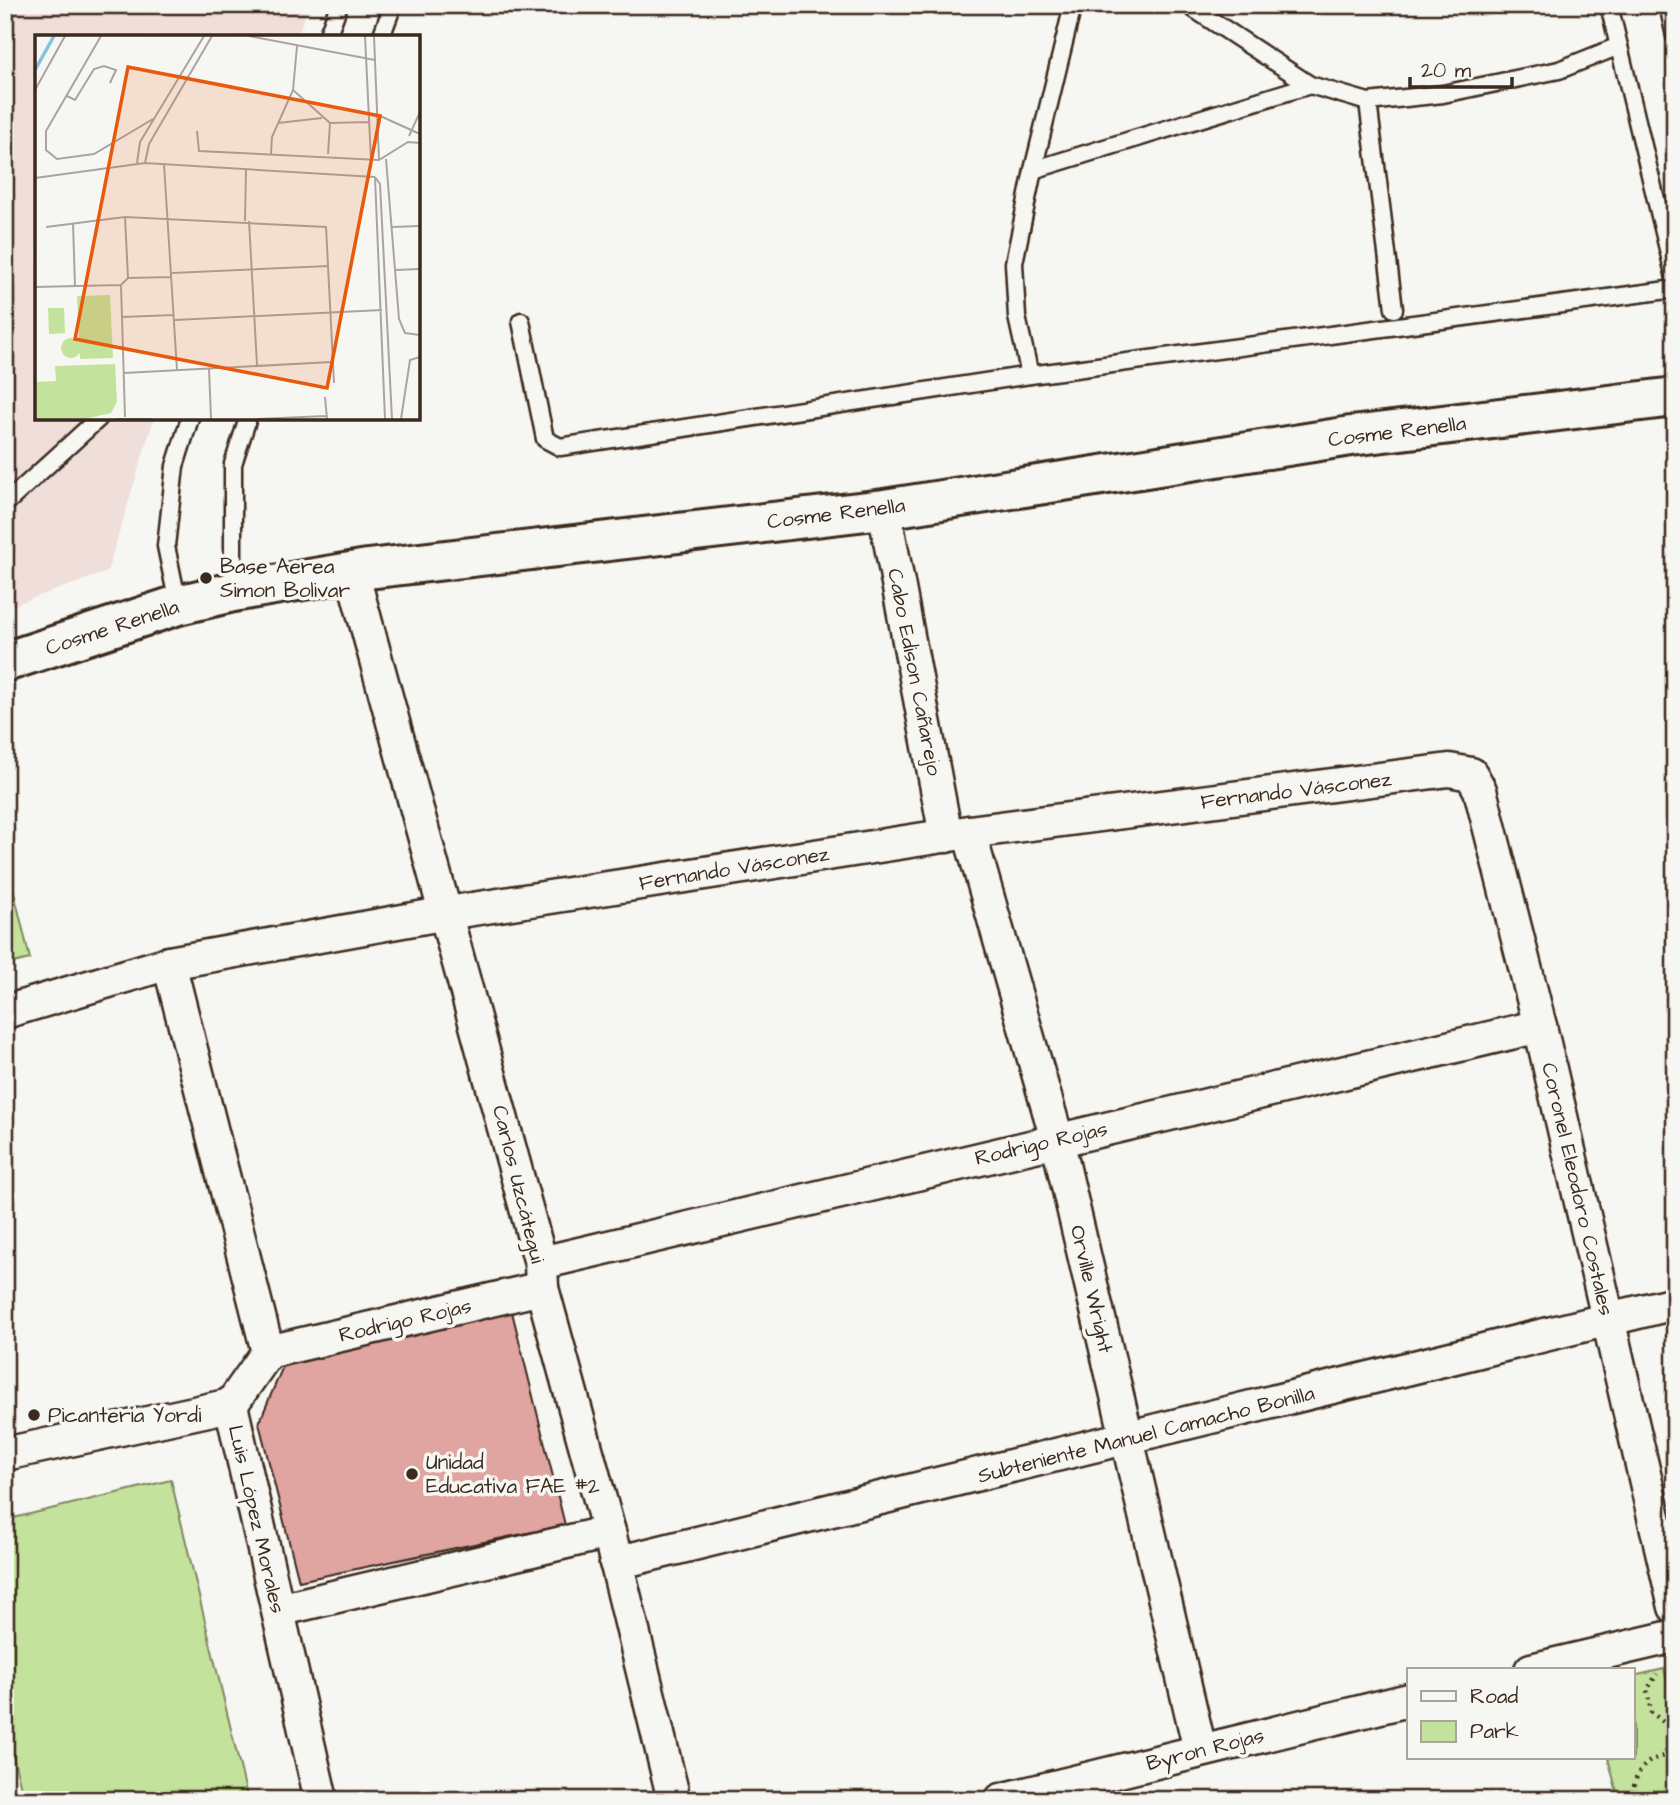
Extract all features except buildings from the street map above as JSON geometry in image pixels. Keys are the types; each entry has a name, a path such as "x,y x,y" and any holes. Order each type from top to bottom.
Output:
{"street":[{"name":"Cosme Renella","path":"5,662 178,605 233,592 352,572 499,552 884,509 1351,436 1675,397"},
{"name":"Cabo Edison Cañarejo","path":"884,509 958,834"},
{"name":"Carlos Uzcátegui","path":"352,572 447,913 542,1275 609,1532 674,1800"},
{"name":"Fernando Vásconez","path":"5,1012 169,963 447,913 958,834 1449,770 1471,774"},
{"name":"Coronel Eleodoro Costales","path":"1471,774 1480,789 1540,1026 1675,1607"},
{"name":"Orville Wright","path":"958,834 1058,1139 1200,1750"},
{"path":"169,963 268,1352"},
{"name":"Rodrigo Rojas","path":"268,1352 542,1275 1058,1139 1540,1026"},
{"name":"Subteniente Manuel Camacho Bonilla","path":"616,1563 1675,1303"},
{"name":"Luis López Morales","path":"268,1352 232,1405 321,1800"},
{"path":"5,1454 232,1405"},
{"path":"278,1610 609,1532"},
{"path":"1539,1668 1675,1636"},
{"name":"Byron Rojas","path":"1001,1800 1407,1700"}],"lane":[{"path":"328,35 339,5"},
{"path":"382,35 393,5"},
{"path":"1030,375 1017,317 1014,263 1033,170 1073,5"},
{"path":"1188,5 1310,85 1368,102 1443,94 1559,70 1619,46"},
{"path":"1609,5 1675,278"},
{"path":"1668,5 1675,36"},
{"path":"1033,170 1310,85"},
{"path":"1368,102 1394,309"},
{"path":"522,321 545,439 560,447 1030,375 1675,289"},
{"path":"5,504 97,420"},
{"path":"178,605 166,545 175,466 189,420"},
{"path":"233,592 233,464 247,420"}],"path":[{"path":"1634,1800 1632,1786 1642,1768 1652,1758 1664,1756 1671,1743 1668,1726 1651,1712 1647,1690 1656,1674 1664,1669"}],"shaded area":[{"path":"5,5 309,5 298,35 35,35 35,420 153,420 107,572 5,608"}],"green space":[{"path":"5,855 30,959 5,965"},
{"path":"171,1480 248,1800 24,1800 5,1724 5,1520"},
{"path":"1664,1669 1675,1711 1675,1798 1619,1800 1608,1759 1634,1759 1634,1676"}],"place":[{"name":"Base Aerea Simon Bolivar","path":"206,578"},
{"name":"Picanteria Yordi","path":"34,1415"},
{"name":"Unidad Educativa FAE #2","path":"412,1474"}]}
